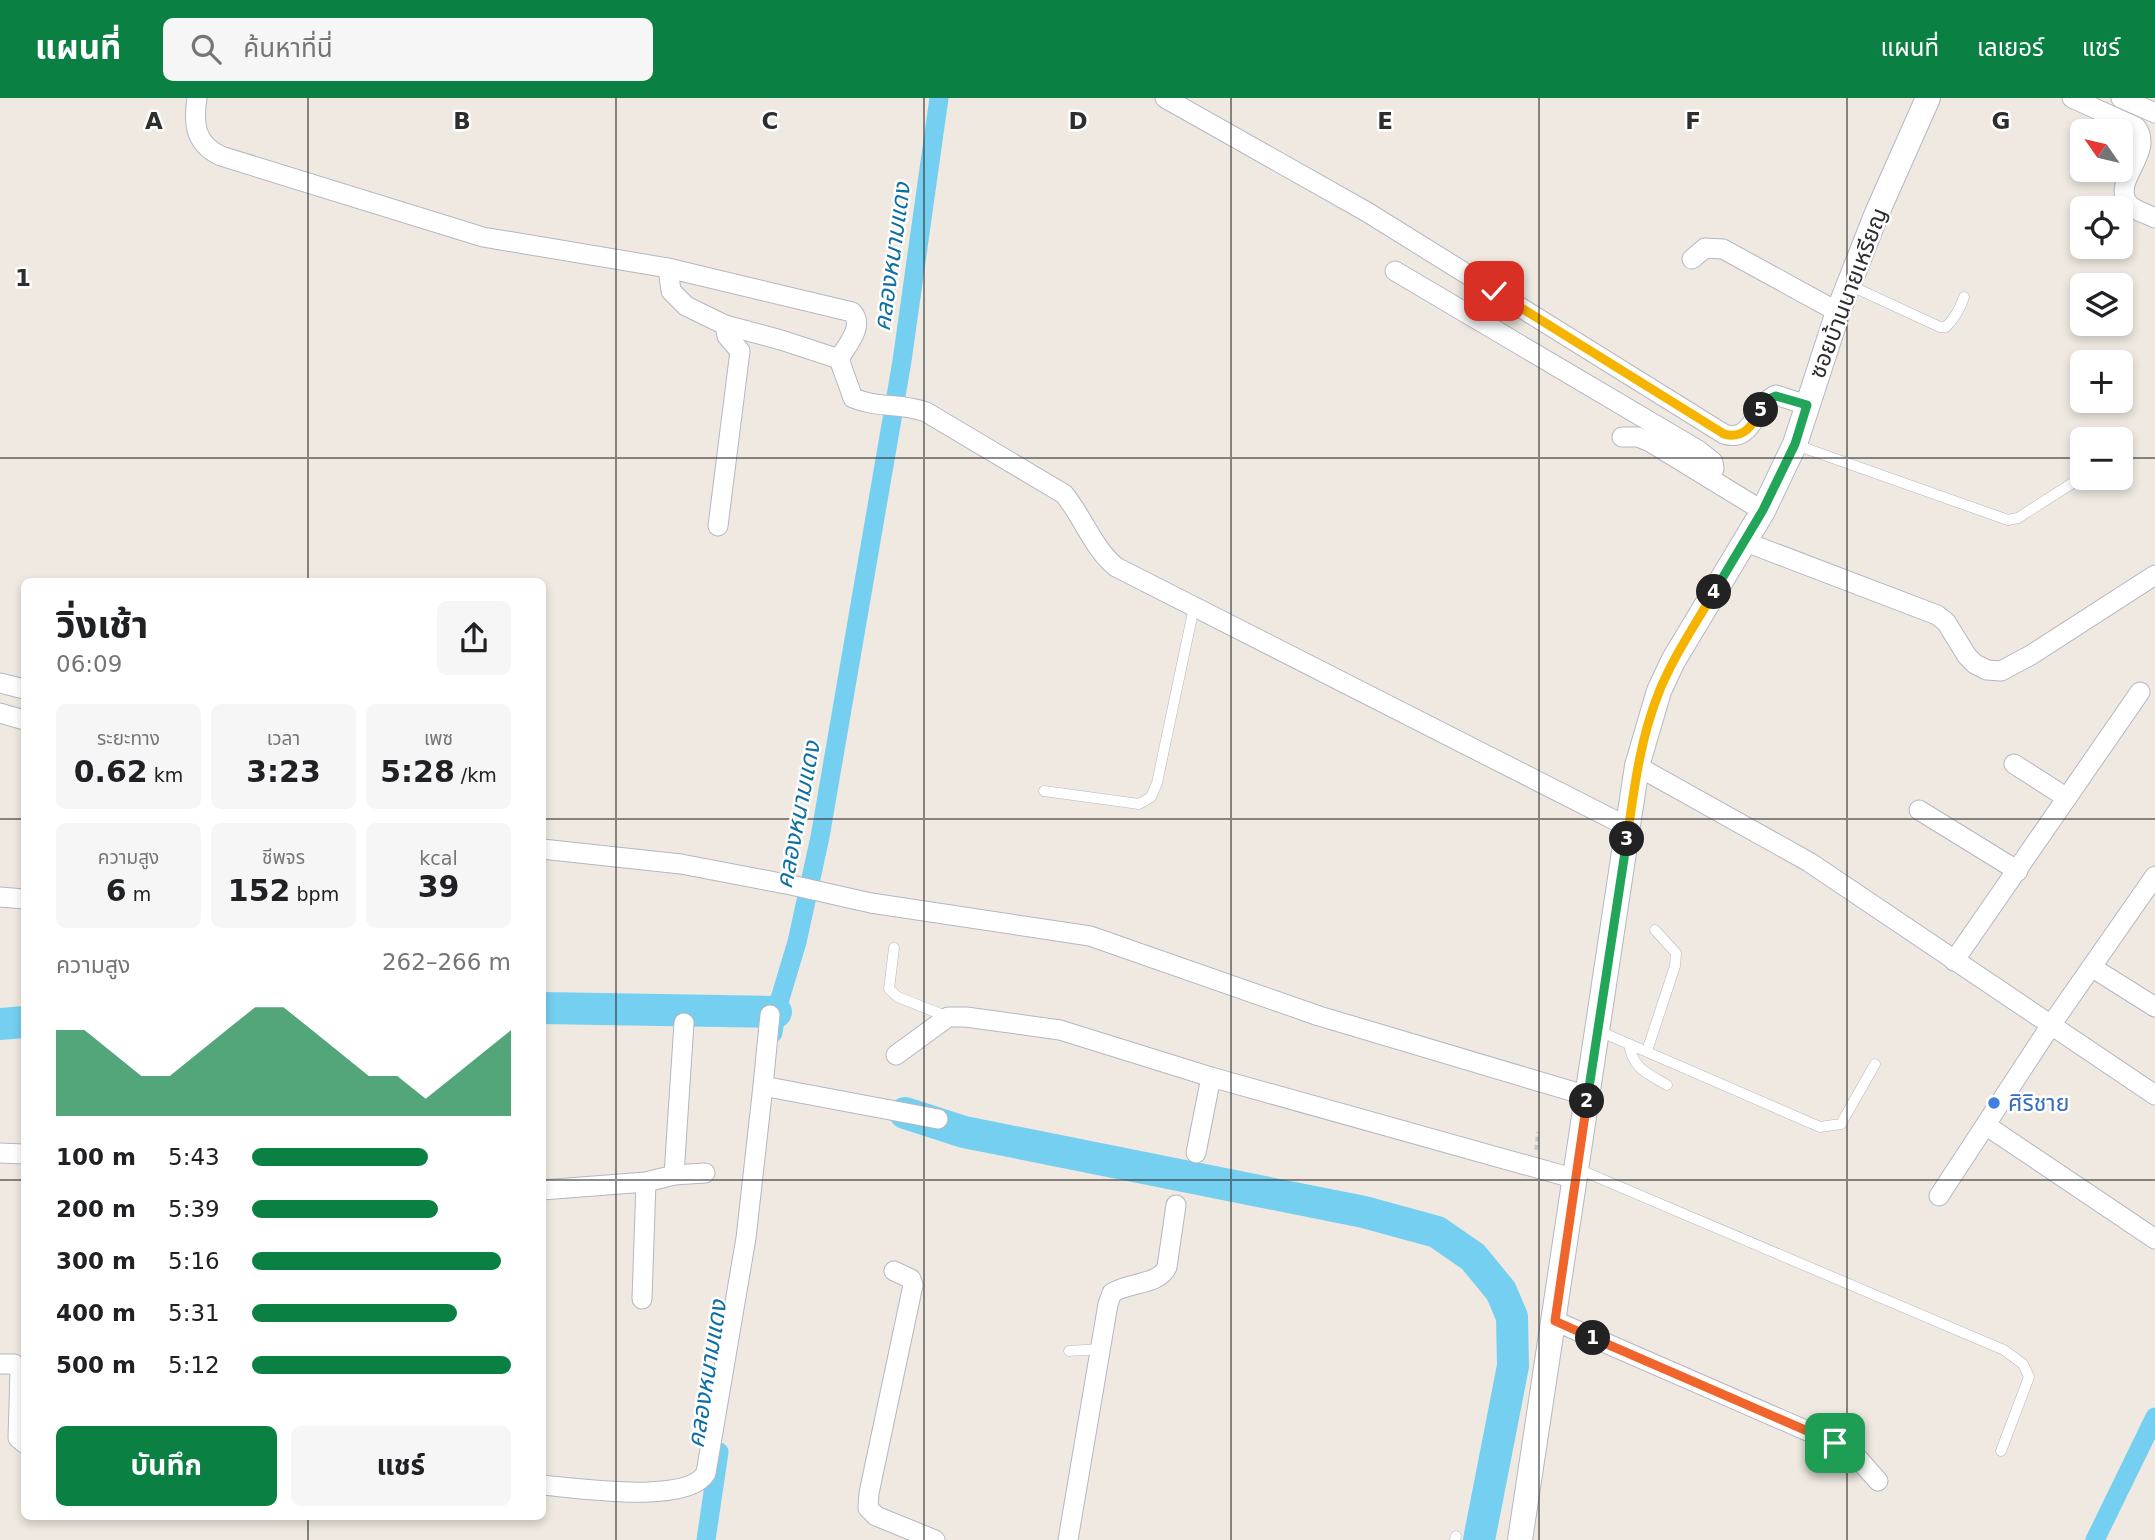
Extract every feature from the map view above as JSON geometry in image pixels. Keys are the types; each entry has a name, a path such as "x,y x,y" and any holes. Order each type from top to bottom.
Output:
{"street":[{"path":"197,98 194,113 197,133 207,149 221,156 483,237 668,268 852,312 857,317 858,326 839,359 853,398 870,405 910,406 926,412 1064,494 1105,558 1116,567 1628,827"},
{"path":"1165,98 1367,212 1724,434 1736,436 1745,432 1769,399 1776,396 1807,405"},
{"name":"ซอยบ้านนายเหรียญ","path":"1521,1537 1637,766 1659,691 1673,662 1763,510 1795,444 1848,285 1928,98"},
{"path":"2073,98 2136,127 2144,134 2146,143 2124,191 2126,201 2132,207 2155,218"},
{"path":"2121,98 2153,108"},
{"path":"1692,259 1705,248 1723,249 1838,312"},
{"path":"668,268 671,291 686,306 725,325 839,359"},
{"path":"1395,271 1698,450 1713,462 1714,469 1709,478"},
{"path":"718,526 740,351 727,336 725,325"},
{"path":"1622,437 1638,437 1650,442 1763,510"},
{"path":"1743,541 1937,615 1946,622 1967,656 1987,670 2001,671 2031,655 2155,575"},
{"path":"0,682 21,688"},
{"path":"1954,961 2140,692"},
{"path":"0,713 21,719"},
{"path":"2014,764 2067,798"},
{"path":"1637,766 1809,862 2155,1095"},
{"path":"1919,810 2018,872"},
{"path":"546,849 681,864 791,884 871,903 1090,936 1319,1016 1588,1097"},
{"path":"1939,1196 2051,1026 2155,876"},
{"path":"0,897 21,899"},
{"path":"2093,968 2155,1007"},
{"path":"546,1485 659,1493 690,1486 702,1479 706,1473 746,1238 764,1086 769,1015"},
{"path":"896,1055 948,1017 1060,1030 1211,1077 1577,1174"},
{"path":"674,1175 684,1023"},
{"path":"1196,1153 1211,1077"},
{"path":"764,1086 938,1119"},
{"path":"1987,1126 2155,1239"},
{"path":"0,1153 21,1154"},
{"path":"546,1190 646,1182 674,1175 705,1173"},
{"path":"642,1299 646,1182"},
{"path":"1068,1540 1112,1293 1124,1286 1163,1275 1167,1267 1176,1205"},
{"path":"894,1271 911,1279 913,1285 868,1508 876,1516 935,1540"},
{"path":"1555,1321 1835,1443 1854,1454 1878,1480"},
{"path":"0,1364 14,1364 20,1371 18,1438 21,1440"}],"lane":[{"path":"1848,285 1940,327 1946,327 1951,321 1959,311 1964,297"},
{"path":"1795,444 2008,520 2018,518 2070,485"},
{"path":"1044,791 1139,804 1151,797 1157,783 1194,607"},
{"path":"1647,1051 1675,965 1676,953 1655,930"},
{"path":"894,948 890,989 898,997 948,1017"},
{"path":"1598,1030 1820,1128 1841,1124 1875,1064"},
{"path":"1629,1044 1634,1062 1667,1085"},
{"path":"1577,1174 2004,1350 2023,1364 2029,1377 2001,1451"},
{"path":"1069,1351 1101,1349"}],"waterway":[{"name":"คลองหนามแดง","path":"773,1033 776,1012 797,942 820,837 902,361 939,98"},
{"path":"546,1008 776,1012"},
{"path":"0,1024 21,1022"},
{"path":"905,1113 964,1132 1364,1212 1437,1232 1473,1257 1501,1291 1512,1317 1513,1366 1479,1540"},
{"path":"2095,1540 2155,1417"},
{"name":"คลองหนามแดง","path":"706,1540 719,1452"}],"place":[{"name":"ศิริชาย","path":"1994,1103"}],"route":[{"path":"1494,291 1724,434 1736,436 1745,432 1769,399 1776,396 1807,405 1795,444 1763,510 1673,662 1659,691 1648,724 1637,766 1555,1321 1835,1443"}]}
